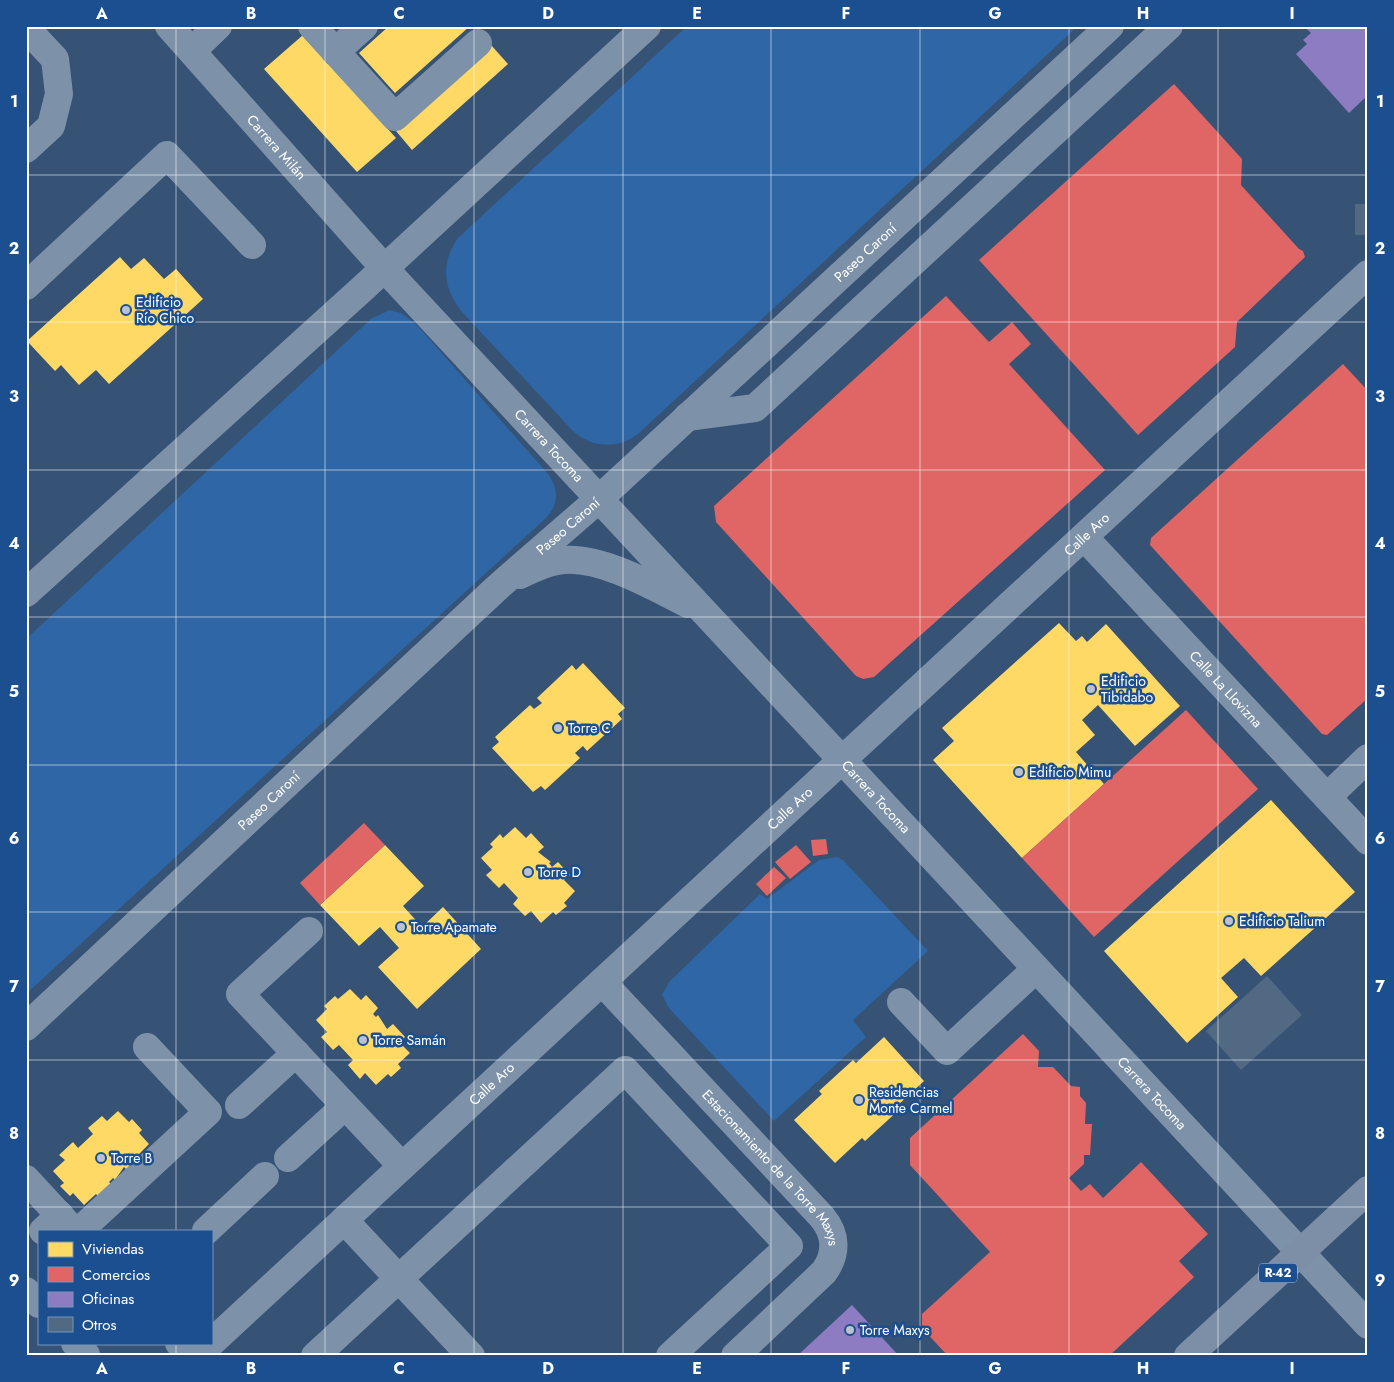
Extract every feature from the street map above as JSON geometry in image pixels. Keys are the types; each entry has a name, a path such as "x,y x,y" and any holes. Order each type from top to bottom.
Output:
{"main road":[{"name":"R-42","path":"1188,1356 1210,1346 1300,1252 1368,1190"}],"street":[{"name":"Carrera Milán","path":"168,26 385,269"},
{"path":"192,51 218,26"},
{"path":"312,26 395,117 478,43"},
{"path":"335,52 364,26"},
{"path":"26,593 385,269 647,26"},
{"name":"Paseo Caroní","path":"26,1027 499,586 599,499 1110,26"},
{"path":"687,417 755,408 1169,26"},
{"path":"26,28 55,59 60,94 52,126 26,149"},
{"path":"26,286 168,155 252,245"},
{"name":"Carrera Tocoma","path":"385,269 1368,1325"},
{"name":"Calle Aro","path":"212,1342 1368,274"},
{"name":"Calle La Llovizna","path":"1084,537 1368,841"},
{"path":"499,586 538,566 565,560 619,570 703,610"},
{"path":"1326,796 1368,758"},
{"path":"309,931 240,994 402,1166"},
{"path":"901,1002 947,1051 1036,969"},
{"name":"Estacionamiento de la Torre Maxys","path":"602,982 822,1218 830,1230 834,1247 833,1256 824,1272 735,1356"},
{"path":"26,1179 64,1227 208,1112 147,1047"},
{"path":"239,1105 296,1053"},
{"path":"315,1356 625,1070 789,1246 670,1356"},
{"path":"288,1158 345,1106"},
{"path":"207,1230 265,1176"},
{"path":"344,1220 471,1356"},
{"path":"26,1246 38,1236"},
{"path":"26,1291 38,1303"},
{"path":"76,1344 86,1355"},
{"path":"180,1344 191,1356"},
{"name":"Calle Aro","path":"197,1356 210,1344"}],"shaded area":[{"path":"687,26 1078,26 638,434 622,443 604,445 587,440 572,430 462,312 451,294 446,275 446,266 452,247 458,238"},
{"path":"390,310 401,313 417,325 549,475 556,492 555,503 550,514 26,994 26,639 372,318"},
{"path":"837,857 843,860 928,951 853,1020 866,1037 774,1121 668,1007 662,994 670,981 760,894 767,899 819,860"}],"building: Viviendas":[{"path":"389,26 470,26 395,93 359,53"},
{"path":"303,35 396,138 357,172 264,69"},
{"path":"491,45 508,64 412,150 396,131"},
{"name":"Edificio Río Chico","path":"120,257 131,269 144,258 164,279 176,269 203,299 109,384 96,370 79,385 61,365 55,371 27,341"},
{"path":"1059,623 1076,641 1082,636 1087,642 1106,624 1180,706 1135,746 1098,705 1082,720 1095,735 1076,752 1104,784 1022,858 933,760 954,741 942,728"},
{"name":"Torre C","path":"583,663 625,708 618,714 622,719 587,751 583,746 575,753 580,758 545,790 541,786 533,792 492,748 499,742 495,737 530,705 534,709 542,703 537,698 572,665 576,670"},
{"name":"Edificio Talium","path":"1271,800 1355,892 1261,976 1244,958 1221,978 1238,997 1187,1043 1104,951"},
{"name":"Torre D","path":"515,827 526,838 531,833 544,847 538,852 551,862 549,863 552,867 558,862 570,875 564,880 575,891 564,903 567,906 556,915 553,912 541,923 531,911 525,916 513,904 518,898 504,883 499,888 486,875 492,870 481,858 493,847 490,844 500,834 503,838"},
{"name":"Torre Apamate","path":"385,845 424,886 403,906 422,927 443,907 481,949 417,1009 378,967 399,948 380,927 359,946 320,905"},
{"name":"Torre Samán","path":"350,989 361,1000 366,995 378,1008 373,1014 376,1017 378,1015 387,1029 393,1024 405,1037 399,1042 410,1053 398,1064 401,1068 391,1077 388,1074 376,1085 365,1073 360,1079 348,1065 353,1060 339,1045 333,1050 321,1037 327,1032 316,1020 327,1009 324,1006 335,996 338,999"},
{"name":"Residencias Monte Carmel","path":"884,1037 924,1081 897,1106 900,1109 865,1141 862,1138 835,1163 794,1120 822,1094 819,1091 853,1060 856,1063"},
{"name":"Torre B","path":"118,1111 129,1122 132,1119 142,1130 139,1133 149,1144 138,1155 143,1160 130,1173 124,1167 115,1180 113,1178 109,1182 115,1187 101,1199 96,1194 84,1205 73,1193 70,1196 60,1186 64,1183 53,1171 65,1160 59,1155 73,1142 78,1148 93,1134 88,1128 102,1116 107,1121"}],"building: Comercios":[{"path":"1174,84 1242,159 1241,185 1299,249 1303,251 1305,257 1237,322 1235,347 1138,435 979,260"},
{"path":"946,296 989,342 1012,322 1031,344 1009,364 1105,470 874,677 863,679 856,676 716,522 714,506"},
{"path":"1343,364 1368,391 1368,698 1327,735 1322,734 1150,545 1151,538"},
{"path":"1186,710 1258,789 1094,937 1022,858"},
{"path":"364,823 385,845 320,905 300,883"},
{"path":"826,839 828,854 813,856 811,840"},
{"path":"796,845 811,862 790,879 775,862"},
{"path":"774,867 786,878 767,896 756,884"},
{"path":"1023,1034 1039,1051 1038,1067 1053,1067 1071,1086 1080,1087 1080,1096 1086,1103 1085,1124 1092,1124 1090,1155 1084,1155 1084,1164 1069,1178 1081,1191 1090,1184 1103,1198 1141,1162 1208,1234 1179,1261 1194,1277 1109,1356 948,1356 922,1328 922,1314 990,1252 910,1165 910,1138"}],"building: Oficinas":[{"path":"1304,26 1368,26 1368,95 1349,113 1296,54 1307,44 1303,40 1311,33"},
{"name":"Torre Maxys","path":"852,1305 899,1356 797,1356"}],"building: Otros":[{"path":"1355,204 1368,204 1368,235 1355,235"},
{"path":"1267,976 1302,1015 1241,1070 1206,1031"}],"place":[{"name":"Edificio Río Chico","path":"126,310"},
{"name":"Edificio Tibidabo","path":"1091,689"},
{"name":"Torre C","path":"558,728"},
{"name":"Edificio Mimu","path":"1019,772"},
{"name":"Torre D","path":"528,872"},
{"name":"Edificio Talium","path":"1229,921"},
{"name":"Torre Apamate","path":"401,927"},
{"name":"Torre Samán","path":"363,1040"},
{"name":"Residencias Monte Carmel","path":"859,1100"},
{"name":"Torre B","path":"101,1158"},
{"name":"Torre Maxys","path":"850,1330"}]}
